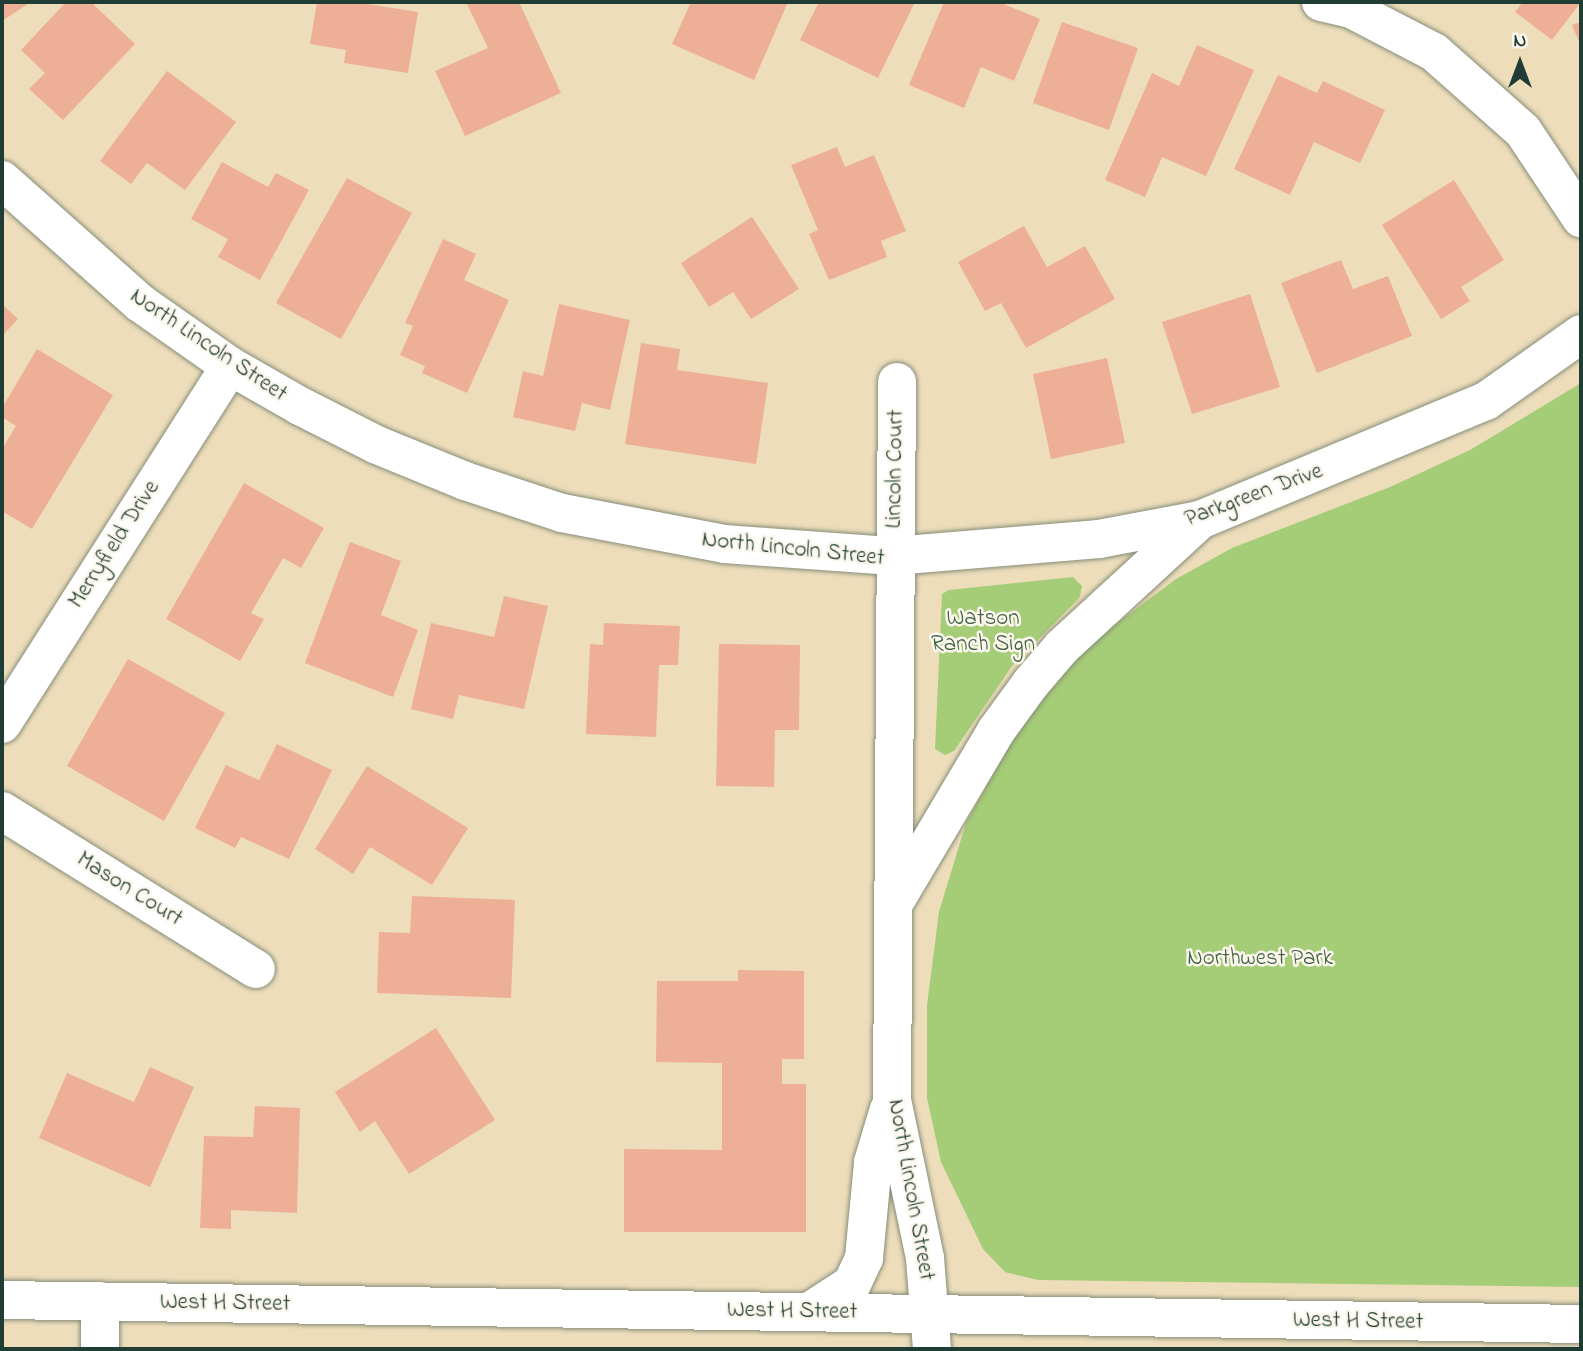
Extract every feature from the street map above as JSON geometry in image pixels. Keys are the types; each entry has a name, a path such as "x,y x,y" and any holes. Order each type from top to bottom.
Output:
{"street":[{"path":"1321,2 1352,9 1434,52 1523,131 1581,218"},
{"name":"North Lincoln Street","path":"2,180 95,266 229,366 377,445 562,513 724,544 893,556 892,1100 925,1258 932,1332"},
{"name":"Parkgreen Drive","path":"893,556 1099,539 1200,520 1486,401 1581,334"},
{"name":"Merryfield Drive","path":"2,724 229,366"},
{"name":"Lincoln Court","path":"893,556 897,382"},
{"path":"894,903 996,731 1031,683 1062,647 1200,520"},
{"name":"Mason Court","path":"2,811 256,968"},
{"path":"809,1312 852,1284 864,1258 873,1162 892,1100"},
{"name":"West H Street","path":"2,1300 809,1312 932,1332 1452,1336 1581,1324"},
{"path":"100,1301 100,1349"}],"green space":[{"name":"Northwest Park","path":"1581,383 1581,1287 1038,1280 1005,1272 983,1249 941,1162 927,1098 927,1005 939,912 966,823 1023,721 1089,644 1176,579 1232,548 1390,487 1470,450"},
{"name":"Watson Ranch Sign","path":"1073,577 1082,586 1080,597 1012,666 954,751 945,755 935,749 942,594 949,590"}],"building":[{"path":"2,2 31,2 2,21"},
{"path":"66,2 91,2 135,44 63,120 29,89 45,73 21,50"},
{"path":"317,2 355,2 418,12 408,73 344,63 346,50 310,44"},
{"path":"466,2 519,2 561,93 465,136 435,71 488,48"},
{"path":"691,2 788,2 754,80 672,44"},
{"path":"819,2 915,2 878,78 800,40"},
{"path":"944,2 999,2 1040,19 1014,81 981,67 964,108 909,85"},
{"path":"1523,2 1581,2 1552,40 1515,12"},
{"path":"1062,22 1138,48 1109,130 1033,103"},
{"path":"1581,22 1581,46 1572,25"},
{"path":"1197,45 1254,70 1206,176 1162,157 1145,197 1105,180 1152,73 1179,86"},
{"path":"167,71 236,122 185,190 147,163 131,184 100,161"},
{"path":"1278,75 1317,93 1323,81 1385,110 1360,163 1314,142 1290,195 1234,169"},
{"path":"837,147 845,167 874,155 906,231 881,241 887,257 829,280 809,234 818,230 791,165"},
{"path":"222,162 268,187 276,173 309,190 260,280 218,257 228,239 191,219"},
{"path":"347,178 412,213 341,339 276,303"},
{"path":"1454,180 1504,260 1461,287 1470,301 1441,319 1382,225"},
{"path":"752,217 799,289 751,319 733,292 709,307 681,263"},
{"path":"1024,226 1047,267 1085,246 1115,299 1026,348 1001,303 985,311 958,262"},
{"path":"443,239 476,254 464,280 509,300 467,393 422,373 425,366 400,355 413,326 405,323"},
{"path":"1341,260 1353,289 1388,276 1412,336 1317,373 1281,283"},
{"path":"1250,294 1280,387 1192,414 1162,322"},
{"path":"2,304 18,319 2,336"},
{"path":"559,304 630,320 610,410 582,403 575,431 513,417 523,371 543,376"},
{"path":"641,343 680,349 677,370 768,383 756,464 625,444"},
{"path":"37,349 113,395 32,529 2,511 2,449 16,426 2,417 2,408"},
{"path":"1107,358 1125,443 1051,459 1033,374"},
{"path":"244,483 324,528 301,568 283,558 251,613 264,619 240,661 166,619"},
{"path":"350,542 401,561 381,615 418,630 393,697 305,663"},
{"path":"504,596 548,606 524,709 459,695 453,719 411,709 431,623 494,637"},
{"path":"604,623 680,626 678,665 659,665 656,737 586,734 590,644 603,645"},
{"path":"719,644 800,645 799,730 775,730 774,787 716,786"},
{"path":"128,659 225,713 164,821 67,766"},
{"path":"277,744 332,770 289,859 241,837 235,848 195,828 226,765 259,780"},
{"path":"367,766 468,828 432,885 370,847 353,874 315,849"},
{"path":"412,896 515,900 511,998 377,993 379,932 410,933"},
{"path":"738,970 804,971 804,1059 782,1059 782,1084 806,1084 806,1232 624,1232 624,1149 722,1150 722,1063 656,1062 657,981 738,981"},
{"path":"436,1028 495,1120 409,1174 375,1121 360,1132 335,1092"},
{"path":"150,1067 194,1087 150,1187 39,1138 67,1073 134,1102"},
{"path":"255,1106 300,1108 297,1213 231,1210 231,1229 200,1228 204,1136 253,1137"}]}
